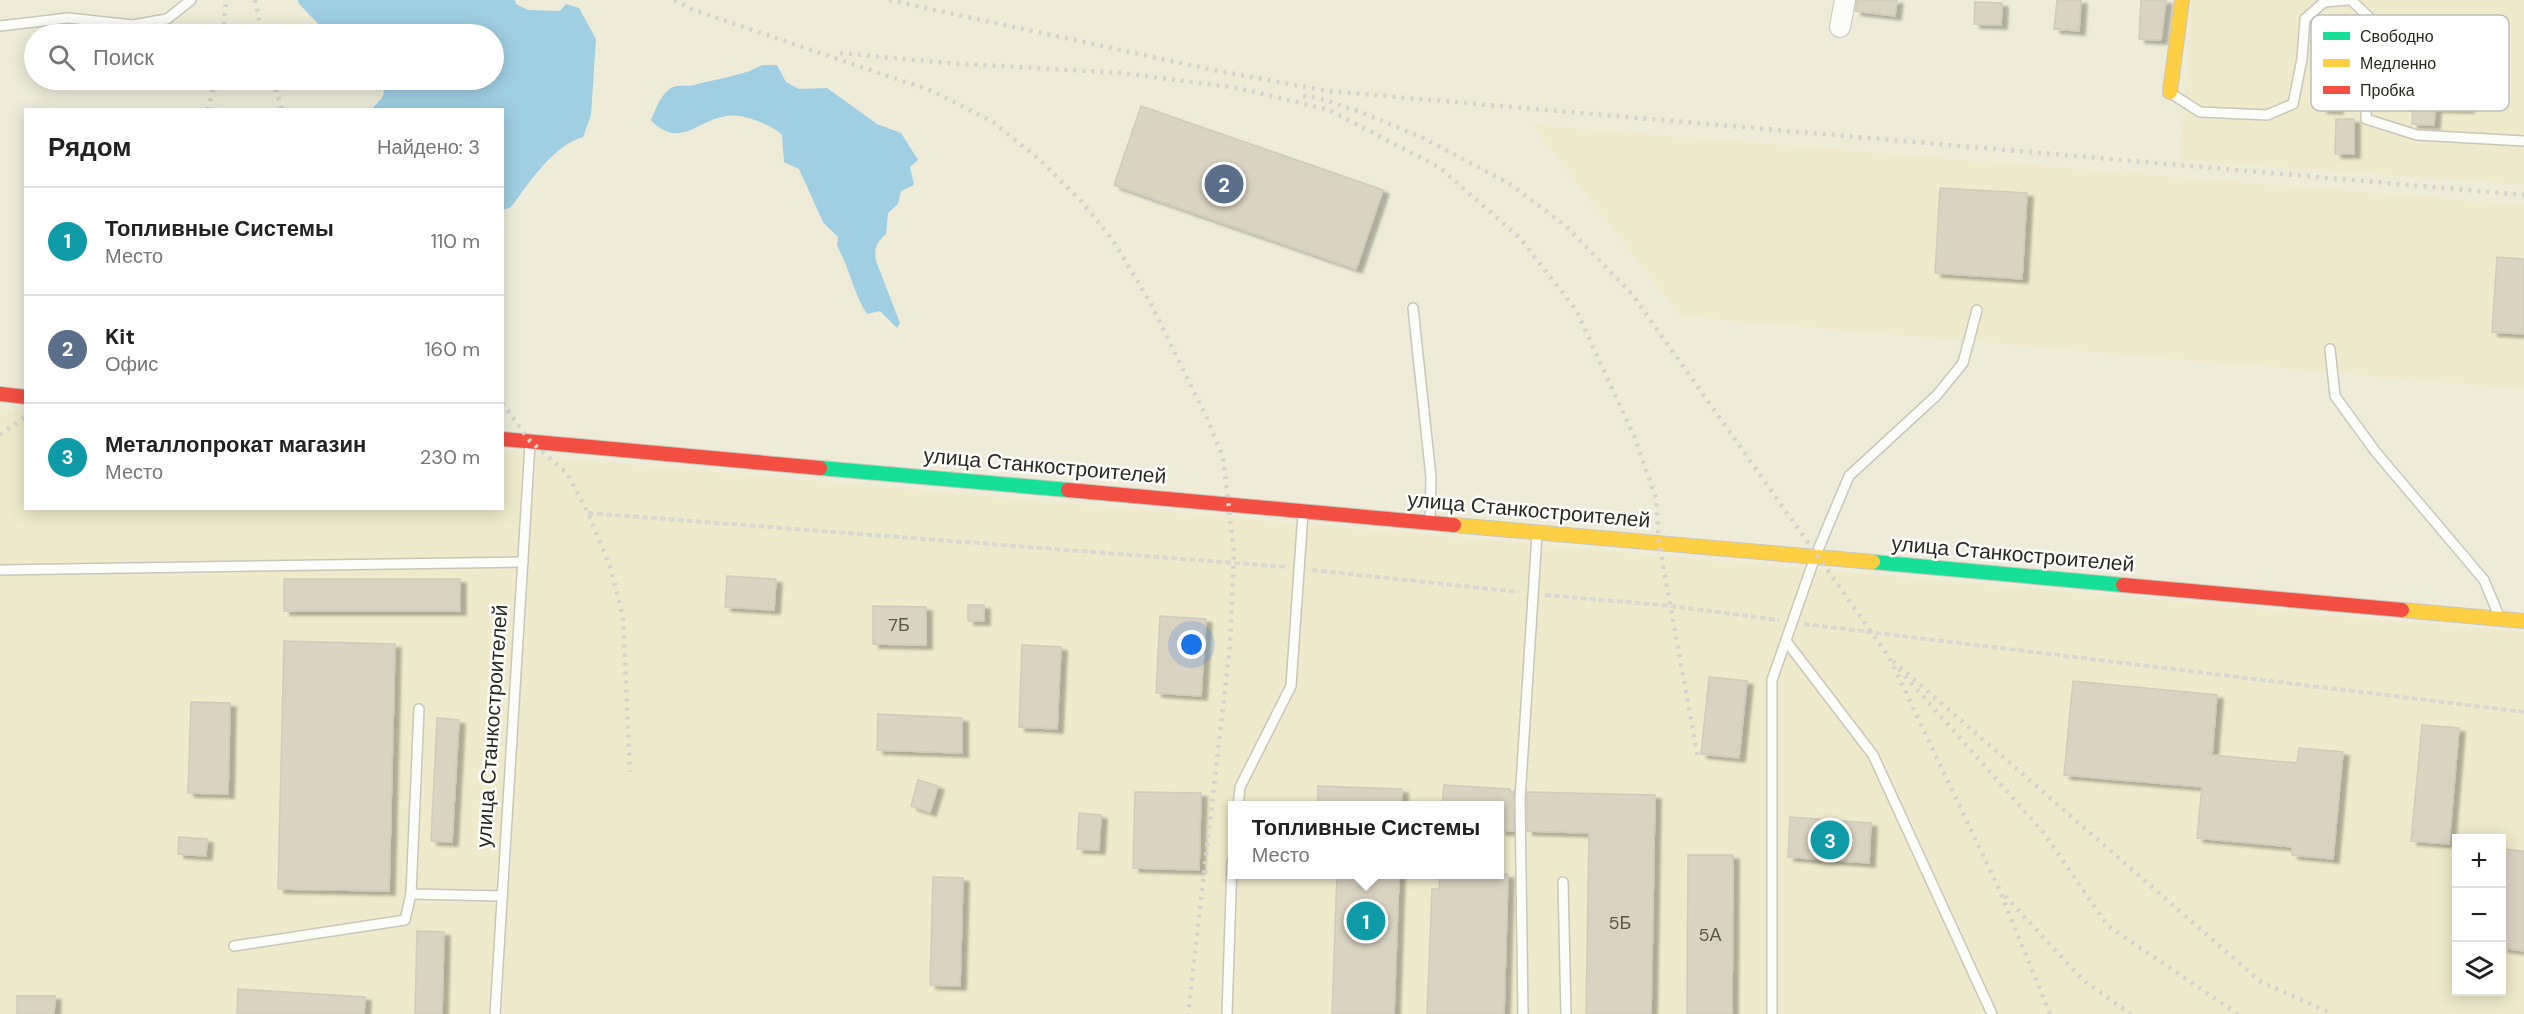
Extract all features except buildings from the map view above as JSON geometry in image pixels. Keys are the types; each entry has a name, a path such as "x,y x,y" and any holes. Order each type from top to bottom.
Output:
{"main road":[{"path":"2170,93 2182,0"},
{"path":"0,394 24,397"},
{"name":"улица Станкостроителей","path":"504,439 2524,621"}],"street":[{"path":"1840,27 1845,0"}],"lane":[{"path":"143,24 167,19 191,0"},
{"path":"2170,93 2200,112 2267,115 2293,104 2302,59 2306,19 2324,2 2350,0 2367,15"},
{"path":"0,26 68,18 117,24"},
{"path":"2366,111 2366,119 2418,135 2524,141"},
{"path":"1413,308 1431,477 1430,522"},
{"path":"1772,1014 1772,680 1815,557 1849,476 1936,395 1963,363 1977,310"},
{"path":"2330,349 2335,396 2375,451 2484,580 2500,618"},
{"name":"улица Станкостроителей","path":"495,1014 530,441"},
{"path":"1239,801 1240,787 1291,686 1303,511"},
{"path":"1523,1014 1520,799 1537,532"},
{"path":"0,570 523,562"},
{"path":"1786,641 1873,755 1992,1014"},
{"path":"234,946 405,920 411,894 419,709"},
{"path":"1227,1014 1232,879"},
{"path":"1563,882 1566,1014"},
{"path":"411,894 502,896"}],"path":[{"path":"588,513 1299,568 1533,594 1671,606 2524,712"}],"shaded area":[{"path":"2192,0 2524,0 2524,185 2180,160"},
{"path":"1532,125 2524,205 2524,389 1680,316"},
{"path":"0,409 24,411 24,510 504,510 504,453 2524,632 2524,1014 0,1014"}],"water":[{"path":"298,0 515,0 516,4 528,10 560,11 566,4 579,8 596,39 591,115 583,137 561,148 551,157 511,207 504,210 504,108 373,108 381,99 384,90 504,90 504,24 318,24 299,4"},
{"path":"762,65 777,65 786,82 799,89 827,88 877,124 901,133 918,160 910,167 914,185 901,191 898,204 888,213 886,234 876,249 876,261 900,323 897,328 880,311 867,314 837,246 838,237 823,222 799,169 784,162 782,135 764,124 741,116 716,119 679,133 670,133 661,129 651,120 661,98 671,88 738,75"}],"railway":[{"path":"224,24 226,0"},
{"path":"255,0 260,24"},
{"path":"674,0 691,9 932,91 993,122 1039,159 1081,201 1112,239 1150,302 1206,416 1223,457 1234,552 1230,646 1188,1014"},
{"path":"889,0 1213,70 1328,91 2524,195"},
{"path":"840,53 947,63 1122,73 1238,88 1329,110 1439,167 1520,238 1576,310 1634,436 1656,498 1659,543 1698,758"},
{"path":"208,108 213,90"},
{"path":"276,90 281,108"},
{"path":"1303,96 1319,98 1363,113 1423,138 1510,184 1566,226 1632,294 1889,657 1999,889 2050,1014"},
{"path":"504,406 530,441 567,473 588,513 611,569 623,617 630,772"},
{"path":"0,435 24,417"},
{"path":"1893,661 2261,982 2333,1014"},
{"path":"1899,669 2043,832 2108,926 2238,1014"},
{"path":"2005,896 2084,981 2131,1014"}],"traffic: fast":[{"path":"820,468 1068,490"},
{"path":"1873,562 2123,585"}],"traffic: slow":[{"path":"2170,92 2182,0"},
{"path":"1454,525 1873,562"},
{"path":"2402,610 2524,621"}],"traffic: jam":[{"path":"0,394 24,397"},
{"path":"504,439 820,468"},
{"path":"1068,490 1454,525"},
{"path":"2123,585 2402,610"}],"place":[{"name":"Kit","path":"1224,184"},
{"name":"Металлопрокат магазин","path":"1830,840"},
{"name":"Топливные Системы","path":"1366,921"}]}
